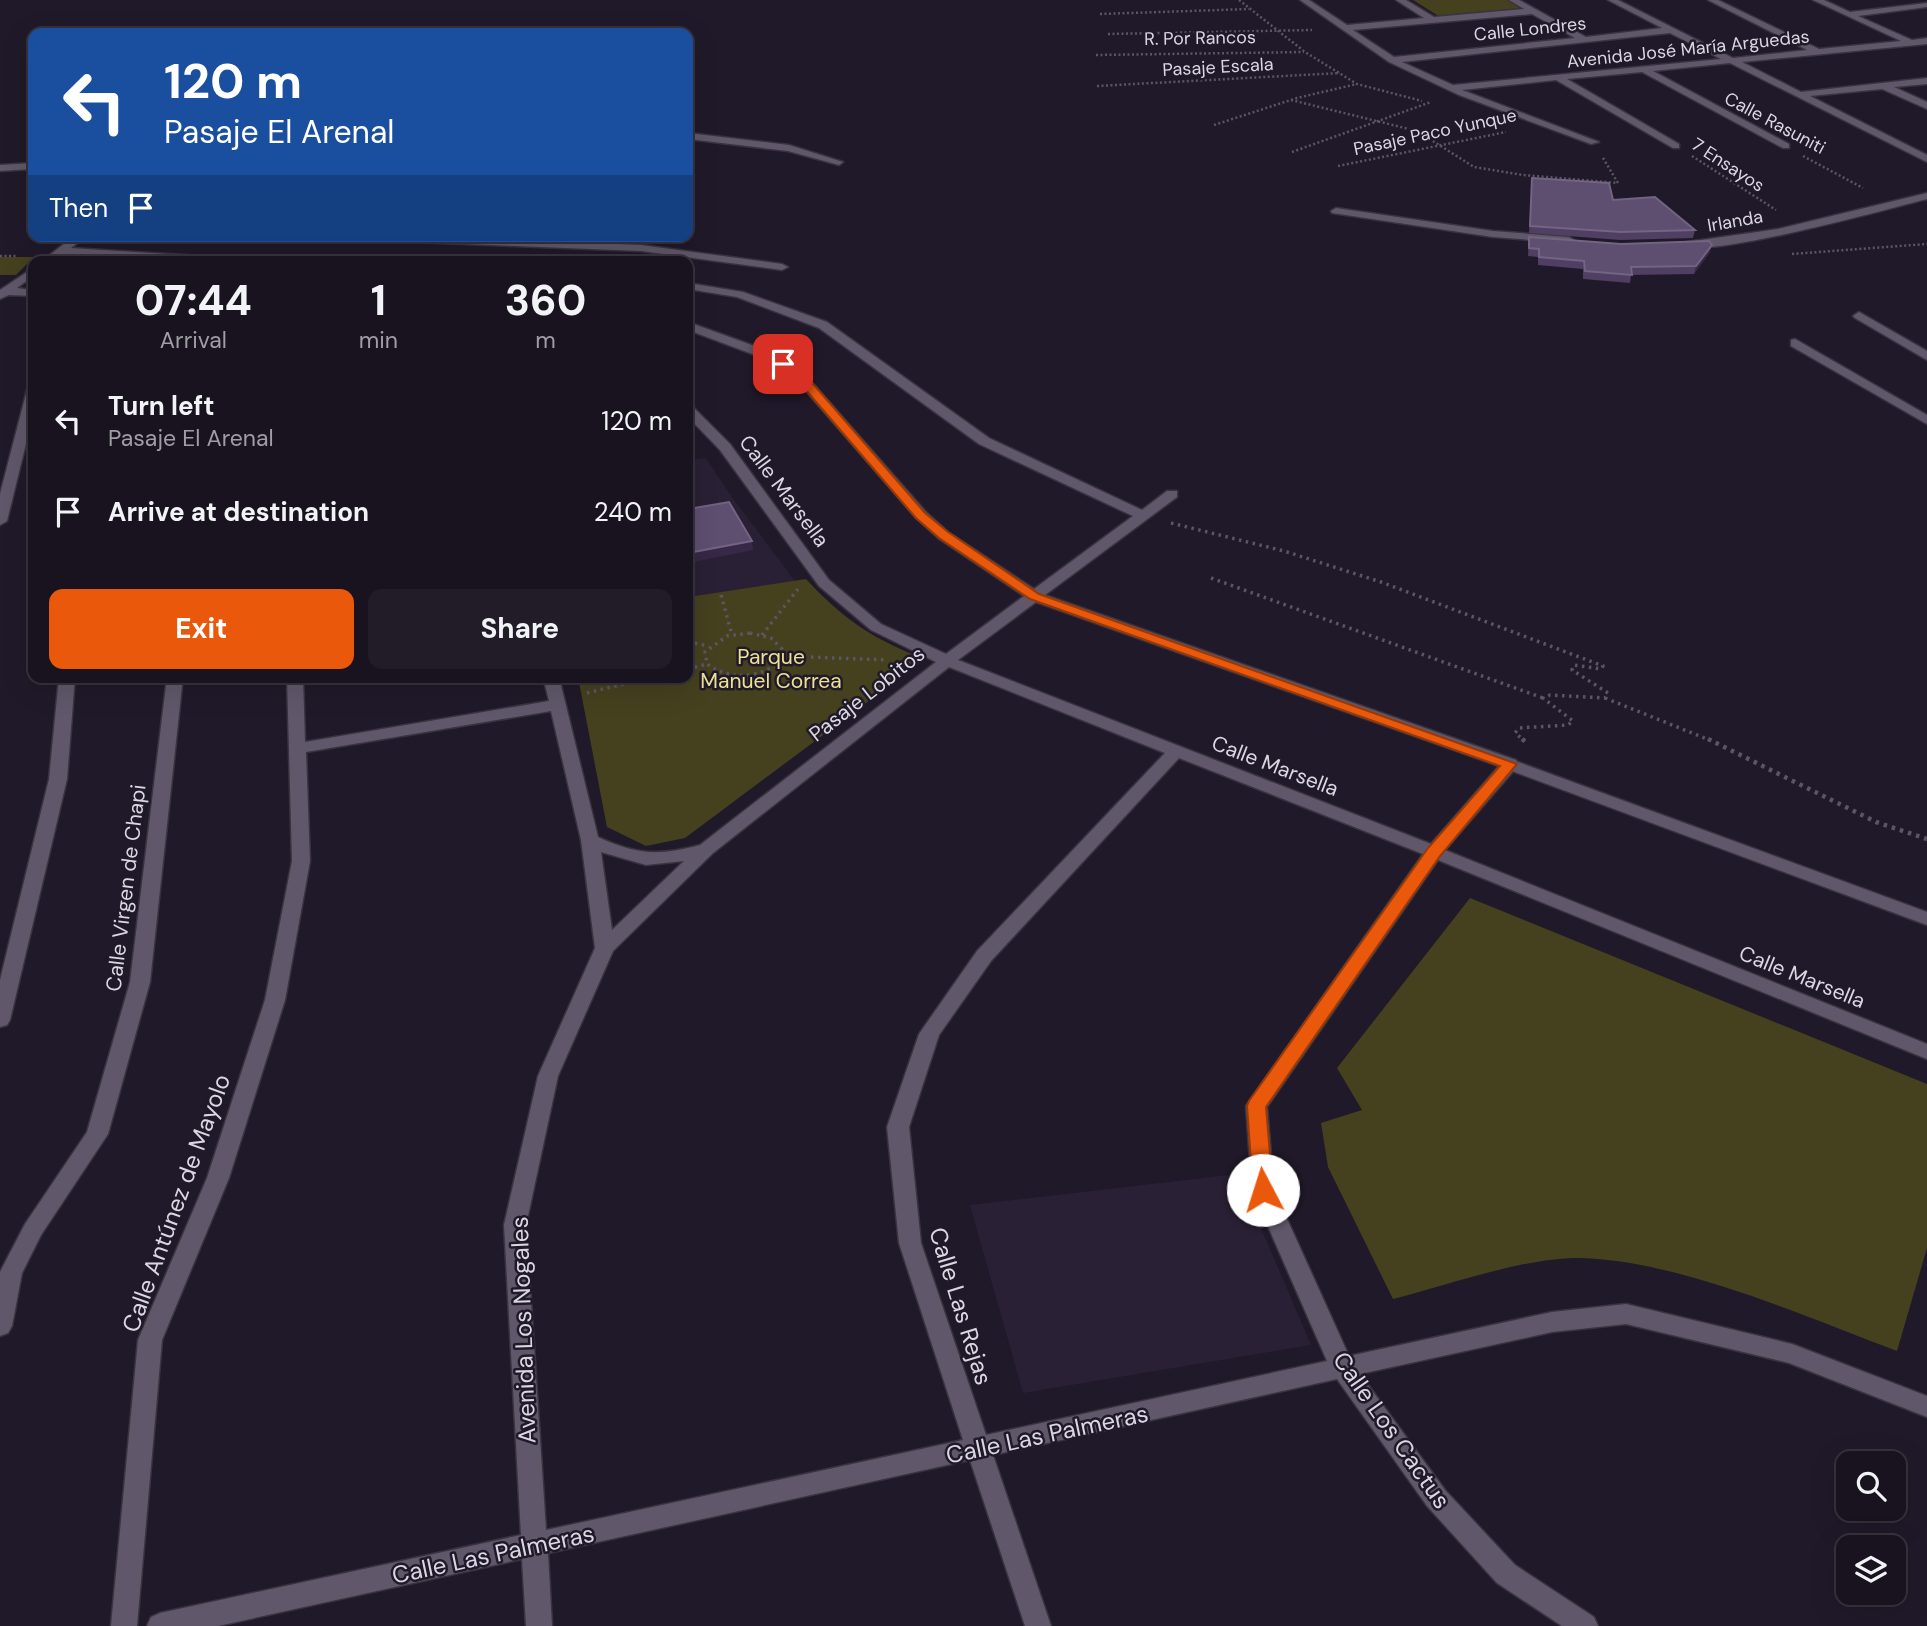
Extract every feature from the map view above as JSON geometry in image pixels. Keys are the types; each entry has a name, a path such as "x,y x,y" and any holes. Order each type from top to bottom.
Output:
{"street":[{"path":"1304,0 1392,60 1451,88 1594,142"},
{"path":"1400,0 1434,21"},
{"path":"1513,0 1584,39"},
{"path":"1612,0 1728,61 1927,159"},
{"path":"1712,0 1818,52"},
{"path":"1817,0 1911,43"},
{"path":"1910,0 1925,6"},
{"path":"1849,14 1925,6"},
{"path":"1344,27 1533,11"},
{"name":"Calle Londres","path":"1392,60 1670,30"},
{"name":"Avenida José María Arguedas","path":"1451,88 1927,41"},
{"name":"Calle Rasuniti","path":"1643,69 1786,146"},
{"path":"1558,78 1676,146"},
{"path":"1798,95 1927,81"},
{"path":"1884,86 1927,106"},
{"name":"Irlanda","path":"1678,246 1717,243 1927,196"},
{"path":"1336,211 1493,234 1586,242"},
{"path":"54,256 73,242"},
{"path":"488,242 641,248 782,267"},
{"path":"61,251 146,256"},
{"path":"3,293 28,275"},
{"path":"693,287 739,294 823,325 984,441 1143,516"},
{"path":"3,293 28,293"},
{"path":"1859,316 1927,356"},
{"path":"693,328 767,355 797,373 921,515 943,535 1034,596 1510,764 1927,919"},
{"path":"1795,342 1927,420"},
{"path":"0,522 28,410"},
{"name":"Calle Marsella","path":"693,415 725,447 824,583 876,627 947,661 1434,852 1927,1052"},
{"name":"Pasaje Lobitos","path":"605,948 707,849 947,661 1172,494"},
{"path":"0,1020 58,779 66,683"},
{"name":"Calle Virgen de Chapi","path":"0,1326 10,1273 33,1230 97,1134 140,982 174,683"},
{"name":"Calle Antúnez de Mayolo","path":"124,1626 150,1340 218,1178 275,1000 301,861 295,683"},
{"path":"552,683 590,840 605,948"},
{"path":"299,748 556,705"},
{"name":"Calle Las Rejas","path":"1038,1626 910,1243 898,1127 929,1034 984,956 1175,752"},
{"name":"Calle Los Cactus","path":"1510,764 1434,852 1256,1106 1263,1190 1343,1369 1436,1497 1506,1574 1586,1626"},
{"path":"590,840 624,857 668,860 707,849"},
{"name":"Avenida Los Nogales","path":"539,1626 532,1545 515,1225 548,1076 605,948"},
{"name":"Calle Las Palmeras","path":"160,1626 1552,1322 1626,1314 1792,1354 1927,1407"}],"lane":[{"path":"693,137 789,148 839,162"},
{"path":"0,168 28,166"}],"path":[{"path":"1238,0 1305,52 1357,84 1430,102 1292,152"},
{"path":"1100,14 1250,9"},
{"path":"1108,34 1280,32 1344,27"},
{"name":"R. Por Rancos","path":"1096,55 1305,52"},
{"name":"Pasaje Escala","path":"1097,86 1340,73"},
{"path":"1214,125 1291,100 1357,84"},
{"path":"1291,100 1417,131 1438,147 1474,167 1523,175 1618,183 1594,142"},
{"name":"Pasaje Paco Yunque","path":"1338,166 1511,131 1536,121"},
{"name":"7 Ensayos","path":"1676,146 1801,226"},
{"name":"Calle Rasuniti","path":"1786,146 1892,204"},
{"path":"1781,255 1927,244"},
{"path":"1143,516 1283,551 1381,582 1603,666 1601,669 1574,665 1572,670 1608,693 1605,698"},
{"path":"1211,578 1543,698 1573,721 1569,725 1519,728 1515,733 1535,746"},
{"path":"762,635 803,582"},
{"path":"721,595 732,635"},
{"path":"707,664 705,652 709,646 732,635 762,635 779,643 783,656"},
{"path":"693,643 709,646"},
{"path":"783,656 889,660"},
{"path":"693,668 707,664 723,674 748,676 772,669 783,656"},
{"path":"587,693 628,683"},
{"path":"1543,698 1550,695 1605,698 1730,748 1826,799 1927,839"}],"shaded area":[{"path":"706,458 795,581 693,596 693,459"},
{"path":"1238,1174 1311,1345 1023,1393 970,1205"}],"green space":[{"path":"1413,0 1509,0 1526,9 1440,17"},
{"path":"0,257 28,257 28,263 16,275 0,275"},
{"name":"Parque Manuel Correa","path":"806,579 833,606 860,627 925,659 685,838 646,846 607,827 579,683 693,683 693,596"},
{"path":"1470,898 1927,1084 1927,1248 1897,1351 1741,1293 1659,1269 1619,1261 1581,1258 1536,1262 1393,1299 1328,1167 1321,1123 1362,1110 1337,1068"}],"building":[{"path":"1532,178 1609,183 1613,200 1655,197 1695,230 1621,232 1530,226"},
{"path":"1529,237 1621,244 1709,241 1712,245 1696,266 1631,267 1632,275 1585,271 1584,261 1539,257 1539,249 1529,248"},
{"path":"729,502 752,541 693,552 693,508"}],"route":[{"path":"783,364 797,373 921,515 943,535 1034,596 1510,764 1434,852 1280,1068 1256,1106 1263,1190"}]}
